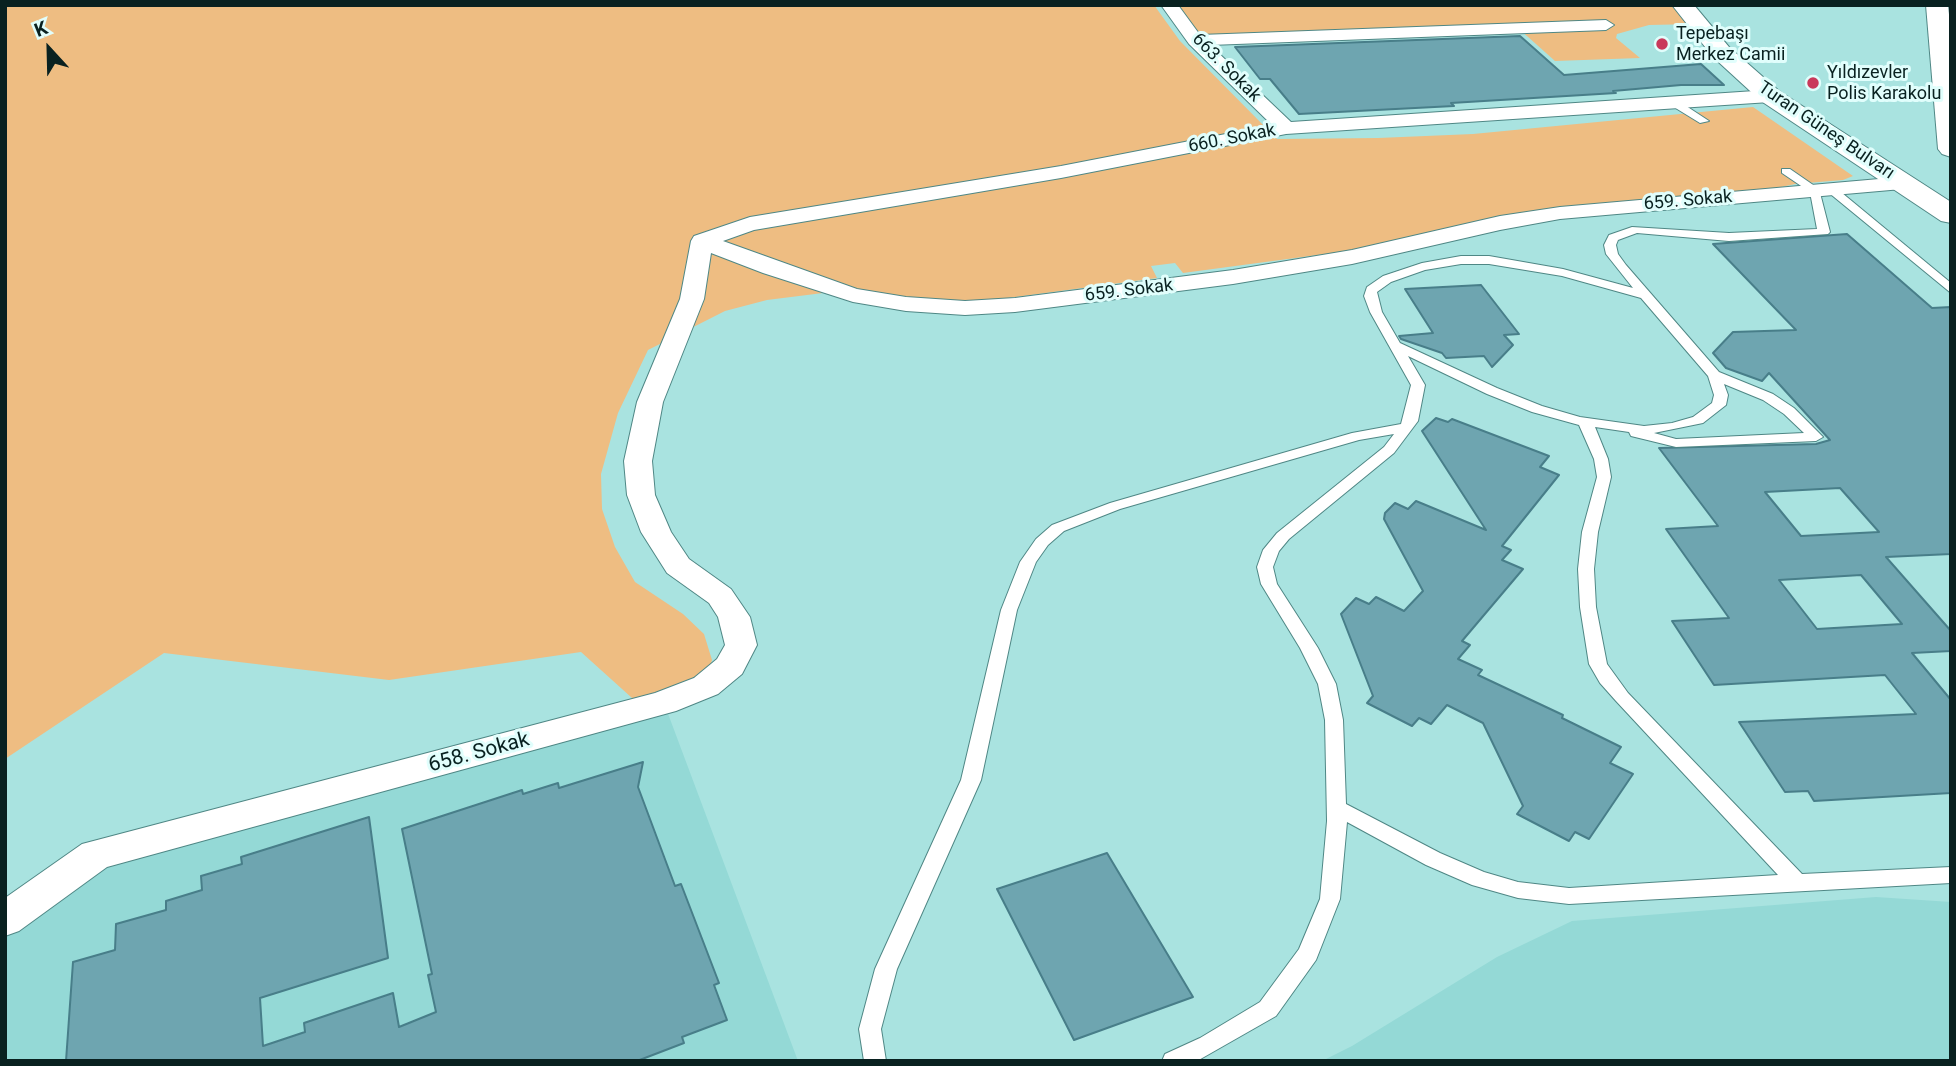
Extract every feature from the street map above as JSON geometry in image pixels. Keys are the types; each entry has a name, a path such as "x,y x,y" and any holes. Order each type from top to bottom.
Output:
{"main road":[{"name":"Turan Güneş Bulvarı","path":"1682,5 1721,52 1770,96 1951,215"},
{"path":"1937,5 1947,85 1951,149"},
{"name":"Turan Güneş Bulvarı","path":"1741,38 1755,54 1804,95 1951,190"}],"street":[{"name":"663. Sokak","path":"1169,5 1195,40 1286,128"},
{"path":"1195,40 1606,24"},
{"name":"660. Sokak","path":"702,241 750,224 1060,172 1286,128 1770,96"},
{"name":"659. Sokak","path":"702,241 771,268 853,295 906,304 965,308 1015,305 1233,277 1352,257 1500,223 1560,213 1902,183"},
{"name":"658. Sokak","path":"5,920 95,855 664,703 706,686 730,666 741,645 734,617 720,596 678,566 656,532 641,495 638,461 650,402 692,299 702,241"}],"lane":[{"path":"1673,102 1704,121"},
{"path":"1786,171 1823,190 1951,289"},
{"path":"1625,429 1673,427 1698,420 1719,405 1721,395 1714,375 1612,254 1610,245 1613,238 1620,233 1636,229 1728,237 1820,233 1826,229 1823,190"},
{"path":"1173,1061 1208,1045 1268,1009 1308,954 1330,899 1336,807 1334,720 1327,684 1309,648 1269,584 1265,567 1271,550 1283,536 1389,450 1411,421 1418,385 1398,346 1376,312 1370,296 1371,290 1387,278 1422,267 1461,260 1500,261 1647,296"},
{"path":"1398,346 1492,391 1537,409 1625,429 1655,440 1676,443 1816,437 1789,411 1768,397 1714,375"},
{"path":"1585,422 1601,459 1604,477 1590,532 1586,569 1588,607 1598,664 1606,679 1622,697 1797,882"},
{"path":"875,1061 870,1029 886,969 971,780 1009,610 1028,562 1042,542 1058,528 1115,506 1357,436 1405,428"},
{"path":"1336,807 1433,859 1479,879 1518,890 1569,896 1951,876"}],"shaded area":[{"path":"5,5 1154,5 1180,41 1277,139 1473,134 1753,107 1853,176 1843,180 1795,184 1763,191 1427,235 1340,252 1183,273 1175,263 1151,266 1157,278 956,305 847,290 767,300 725,311 648,350 618,413 601,474 602,509 615,547 635,582 683,614 704,634 712,660 709,670 642,707 581,652 389,680 164,653 5,759"},
{"path":"1169,5 1682,5 1696,24 1649,25 1617,34 1616,38 1640,58 1555,61 1518,28 1195,40"},
{"path":"664,703 798,1061 5,1061 5,920 95,855"},
{"path":"1876,897 1951,902 1951,1061 1322,1061 1352,1046 1497,957 1572,921"}],"building":[{"path":"1520,36 1564,75 1701,64 1724,85 1681,85 1613,91 1616,93 1451,103 1454,106 1299,114 1270,79 1260,79 1235,47"},
{"path":"1847,234 1932,308 1951,307 1951,554 1886,557 1951,631 1951,651 1912,653 1951,700 1951,793 1814,801 1808,791 1785,792 1739,722 1916,714 1885,675 1714,685 1672,621 1729,618 1666,529 1718,526 1659,448 1816,444 1830,440 1769,373 1762,381 1726,368 1713,353 1733,332 1796,330 1713,244","holes":["1840,488 1879,532 1801,536 1765,492","1861,575 1902,624 1817,629 1779,580"]},
{"path":"1481,285 1519,334 1504,335 1513,345 1492,367 1484,356 1446,358 1442,353 1399,336 1433,333 1405,289"},
{"path":"1436,418 1448,422 1452,419 1549,456 1540,467 1559,475 1502,546 1511,550 1502,560 1523,569 1462,641 1470,645 1458,659 1482,670 1478,675 1563,715 1562,718 1621,747 1610,763 1633,774 1589,839 1575,832 1569,841 1517,814 1523,806 1483,723 1447,705 1431,724 1419,718 1412,726 1367,703 1373,696 1341,614 1356,598 1369,604 1376,597 1404,611 1423,591 1384,519 1385,513 1395,503 1408,509 1416,501 1486,530 1422,431"},
{"path":"643,762 638,787 675,886 681,884 719,983 714,985 727,1020 682,1037 684,1043 637,1061 66,1061 73,962 115,950 116,924 166,910 166,901 202,890 201,876 242,864 241,857 369,817 388,958 260,998 263,1046 305,1032 304,1023 393,993 399,1027 436,1012 428,975 432,974 402,829 522,790 523,794 558,783 559,788"},
{"path":"1107,853 1193,997 1074,1040 997,889"}],"place":[{"name":"Tepebaşı Merkez Camii","path":"1662,44"},
{"name":"Yıldızevler Polis Karakolu","path":"1813,83"}]}
